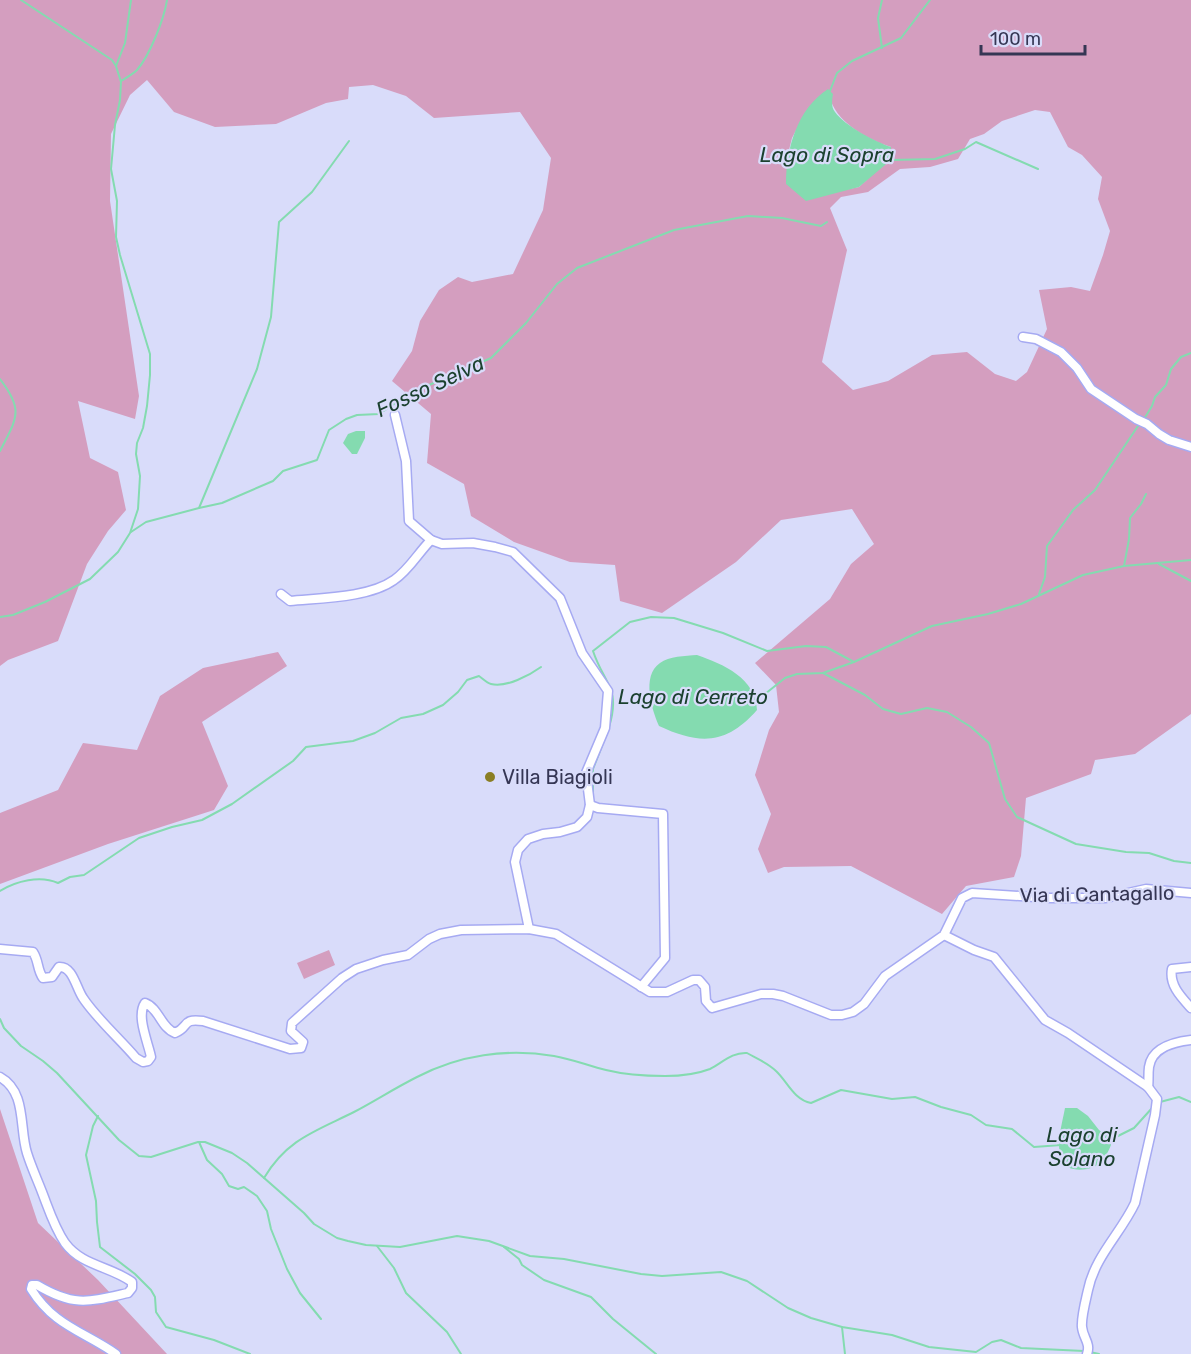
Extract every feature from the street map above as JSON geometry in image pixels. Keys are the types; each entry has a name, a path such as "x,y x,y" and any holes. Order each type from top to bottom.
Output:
{"street":[{"path":"1023,337 1036,339 1061,352 1077,368 1091,389 1169,440 1191,447"},
{"path":"395,415 406,461 409,521 431,540 442,544 473,543 513,552 560,598 582,653 608,691 605,728 586,773 590,805 587,817 577,827 528,839 518,850 515,862 529,929"},
{"path":"280,594 290,601 343,595 384,585 394,580 411,565 431,540"},
{"path":"590,805 598,808 663,814 665,958 641,987"},
{"name":"Via di Cantagallo","path":"0,949 33,952 38,959 39,972 43,978 52,977 59,967 64,966 69,970 84,999 136,1058 143,1062 148,1061 151,1057 143,1021 142,1008 146,1003 152,1006 170,1031 175,1033 191,1020 203,1021 290,1049 301,1048 303,1042 291,1031 292,1023 342,978 356,969 408,955 429,939 451,932 479,929 545,930 565,938 650,992 667,992 693,980 699,980 705,987 706,1001 712,1008 761,994 773,994 831,1015 842,1015 864,1004 885,976 944,935 962,898 972,893 1050,898 1106,897 1146,889 1191,893"},
{"path":"944,935 994,957 1045,1020 1148,1087 1156,1099 1155,1115 1135,1203 1129,1216 1096,1264 1088,1289 1082,1328 1088,1351"},
{"path":"1191,967 1172,969 1170,977 1178,995 1191,1008"},
{"path":"1148,1087 1149,1066 1152,1059 1168,1044 1191,1040"},
{"path":"0,1077 12,1088 20,1103 26,1151 53,1222 66,1244 82,1260 132,1282 129,1293 83,1302 66,1300 37,1285 32,1285 31,1289 38,1300 61,1322 116,1354"}],"shaded area":[{"path":"0,0 1191,0 1191,714 1135,754 1095,760 1091,774 1026,798 1021,856 1014,877 966,886 942,914 851,866 784,867 768,873 758,849 771,814 755,775 769,730 779,712 776,685 755,663 830,599 851,564 874,544 852,509 781,520 736,562 662,613 620,601 615,565 570,562 514,542 471,516 464,484 427,463 431,414 392,381 412,351 420,321 439,290 458,277 472,282 513,274 543,210 551,158 520,112 434,118 406,96 373,85 349,87 348,99 326,103 276,124 215,127 174,112 147,80 130,95 111,134 110,201 139,396 135,419 78,401 90,458 118,472 126,510 108,531 87,564 58,641 8,660 0,666","holes":["831,101 848,124 873,140 891,147 871,176 859,187 839,191 786,162 792,138 804,115","1035,110 1050,112 1068,147 1082,155 1102,177 1098,199 1110,231 1090,291 1071,287 1039,290 1047,329 1027,372 1016,381 995,374 967,352 932,355 888,381 853,390 822,362 847,250 830,208 841,197 868,192 900,169 930,167 958,159 970,139 984,134 1002,121"]},
{"path":"278,652 287,666 202,722 228,786 214,810 108,844 0,884 0,813 58,790 83,743 137,750 160,696 203,668"},
{"path":"329,950 335,965 304,979 297,963"},
{"path":"0,1109 38,1223 98,1280 167,1354 0,1354"}],"water":[{"name":"Lago di Sopra","path":"828,89 833,94 835,112 861,133 891,147 891,160 859,187 806,201 786,184 788,157 795,131 808,107"},
{"path":"365,431 365,438 357,454 352,454 343,443 348,434"},
{"name":"Lago di Cerreto","path":"697,655 727,668 744,681 751,689 757,710 746,722 734,730 712,738 700,739 659,726 650,693 651,676 660,663 677,657"},
{"name":"Lago di Solano","path":"1065,1108 1077,1108 1109,1137 1111,1145 1108,1151 1094,1167 1080,1170 1071,1168 1066,1166 1061,1159 1059,1140"}],"waterway":[{"name":"Fosso Selva","path":"0,617 13,615 45,602 90,579 118,552 130,533 138,509 140,476 136,454 147,406 150,375 150,354 116,237 117,201 111,169 121,82 116,66 112,60 21,0"},
{"path":"116,66 125,43 131,0"},
{"path":"121,81 137,70 147,55 160,27 167,0"},
{"path":"882,0 878,18 882,48"},
{"path":"830,91 837,73 852,61 901,38 930,0"},
{"name":"Fosso Selva","path":"131,532 146,522 199,508 257,369 271,317 279,222 312,192 349,141"},
{"path":"891,160 935,159 965,149 976,142 1038,169"},
{"name":"Fosso Selva","path":"199,508 222,503 273,481 283,471 317,460 329,430 346,419 357,415 379,414 413,392 491,358 526,323 557,284 577,268 674,230 748,216 782,218 821,226 827,222"},
{"path":"1144,419 1155,397 1166,385 1171,369 1181,357 1191,353"},
{"path":"0,379 13,399 15,407 14,423 0,451"},
{"path":"1039,594 1045,577 1047,546 1073,510 1095,490 1140,423"},
{"path":"1124,566 1130,518 1146,494"},
{"path":"756,698 765,694 785,678 797,674 823,673 854,662 932,626 1021,604 1083,575 1124,566 1191,560"},
{"path":"1159,564 1191,581"},
{"path":"609,727 612,695 593,651 630,622 651,617 674,618 723,633 767,651 806,646 826,647 854,662"},
{"path":"0,891 28,880 44,879 58,883 70,877 84,875 139,838 202,820 232,804 293,761 306,747 353,741 375,733 401,718 423,714 443,705 458,692 467,680 479,676 491,684 504,684 524,677 541,667"},
{"path":"823,673 865,695 883,709 901,714 927,708 947,712 971,727 989,743 1005,799 1017,817 1076,844 1126,852 1149,853 1174,861 1191,863"},
{"path":"593,792 593,769 607,733"},
{"path":"0,1019 4,1028 21,1046 57,1073 119,1140 139,1156 151,1157 198,1142 205,1142 232,1153 247,1163 314,1224 337,1238 366,1245 400,1247 457,1236 489,1241 530,1256 564,1259 641,1274 662,1276 721,1272 747,1281 788,1308 811,1318 842,1327 892,1335 929,1347 976,1352 992,1342 1001,1340 1021,1348 1084,1351"},
{"path":"264,1178 282,1154 303,1138 409,1081 450,1063 501,1053 554,1056 621,1073 665,1076 705,1071 732,1056 747,1053 773,1068 795,1094 811,1103 841,1090 892,1099 915,1097 971,1115 986,1125 1012,1129 1034,1147 1061,1145"},
{"path":"1160,1102 1179,1097 1191,1102"},
{"path":"1108,1141 1134,1128 1153,1107"},
{"path":"98,1116 93,1126 86,1155 96,1201 100,1247 135,1274 151,1290 155,1297 156,1312 166,1327 214,1340 250,1354"},
{"path":"199,1142 207,1160 222,1174 229,1186 238,1189 244,1187 257,1196 267,1211 271,1229 287,1269 300,1293 321,1319"},
{"path":"377,1246 394,1268 406,1293 447,1332 461,1354"},
{"path":"504,1247 519,1259 522,1265 544,1280 591,1297 613,1319 656,1354"},
{"path":"842,1327 845,1354"},
{"path":"1090,1352 1099,1354"}],"place":[{"name":"Villa Biagioli","path":"490,777"}]}
